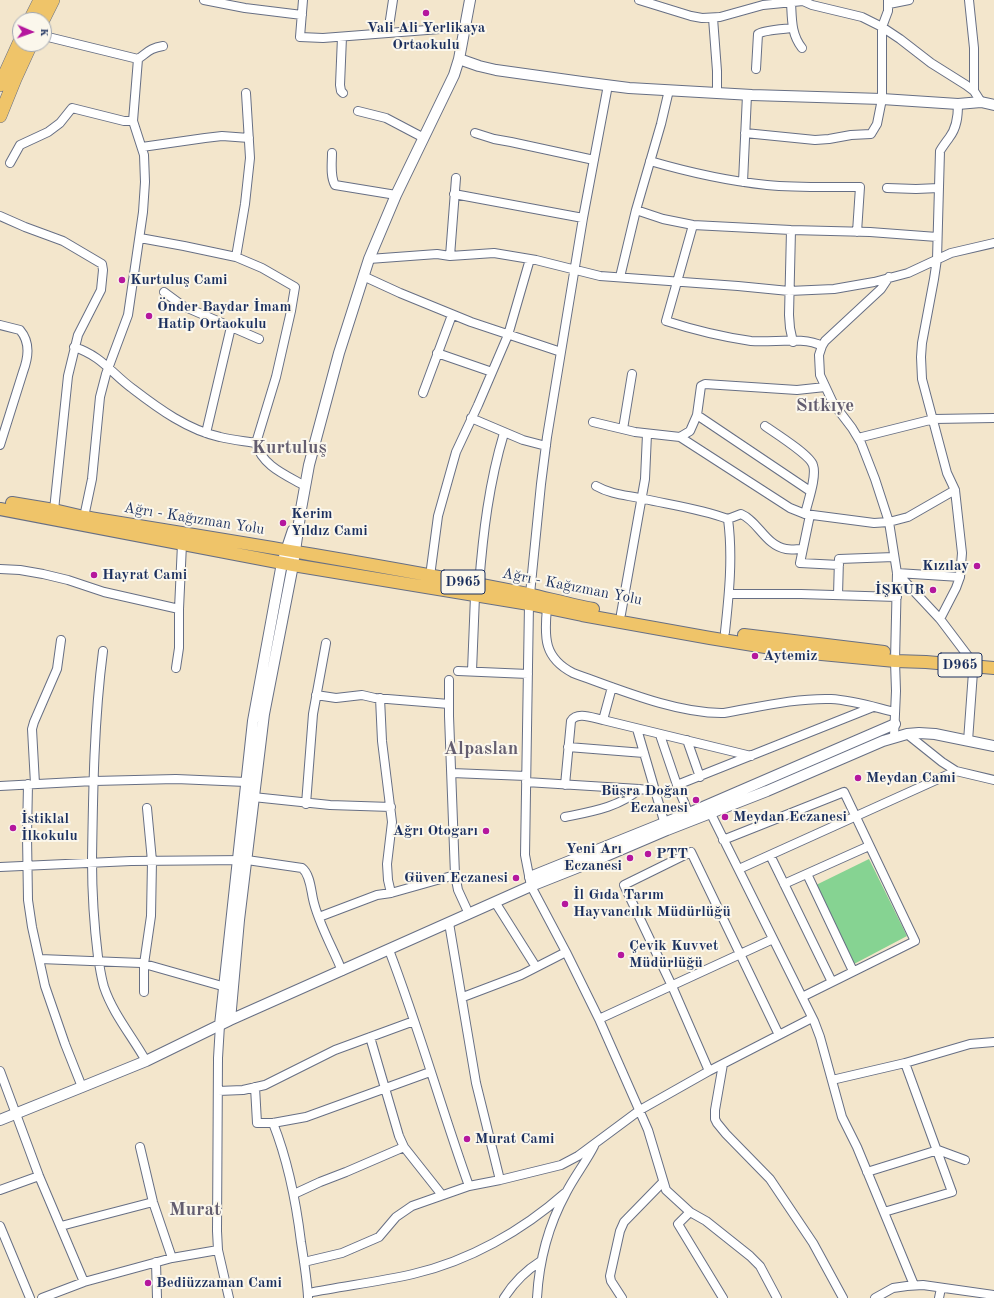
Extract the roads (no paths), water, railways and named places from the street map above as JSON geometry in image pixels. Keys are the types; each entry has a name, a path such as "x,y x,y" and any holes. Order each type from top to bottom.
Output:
{"highway":[{"path":"34,12 40,0"},
{"path":"47,12 52,0"},
{"path":"0,85 15,52"},
{"path":"0,116 27,52"}],"main road":[{"name":"Ağrı - Kağızman Yolu","path":"0,501 54,510 84,517 291,551 430,576 477,591"},
{"name":"Ağrı - Kağızman Yolu","path":"0,509 288,564 529,599 725,632 895,658 994,668"},
{"name":"Ağrı - Kağızman Yolu","path":"529,599 547,608 790,651 895,658"},
{"path":"895,658 972,666 994,674"},
{"path":"972,666 994,662"}],"street":[{"path":"204,0 245,8 302,15"},
{"path":"303,0 300,37 323,38 466,27"},
{"path":"388,33 394,0"},
{"path":"229,1298 218,1250 216,1160 218,1045 220,1025 229,988 239,920 246,782 253,721 301,509 309,465 337,360 369,259 396,195 454,75 460,59 470,0"},
{"path":"639,0 691,16 713,18 763,4 803,1 812,5 862,17 900,38 931,63 974,91 981,102"},
{"path":"745,133 815,140 858,134 871,134 877,124 882,99 882,27 888,11 888,2 909,0"},
{"path":"970,0 974,48 974,91"},
{"path":"791,2 792,28 797,41 802,48"},
{"path":"713,18 717,93"},
{"path":"756,69 758,34 763,31 792,28"},
{"path":"342,36 340,85 343,93"},
{"path":"52,38 138,59"},
{"path":"84,517 92,479 100,397 108,366 128,315 140,238 145,182 144,155 133,121 138,59 147,51 155,47 163,46"},
{"path":"460,59 496,70 608,85 747,95 882,99 958,104 981,102 994,105"},
{"path":"608,85 583,218 546,446 529,599 525,855 530,881 599,1019 640,1110 648,1130 666,1190 690,1212 706,1222 750,1256 760,1266 777,1298"},
{"path":"620,277 636,210 669,90"},
{"path":"236,257 250,158 246,93"},
{"path":"743,182 747,95"},
{"path":"940,619 960,578 962,553 955,490 948,473 922,379 921,357 922,343 937,260 940,151 954,132 958,104"},
{"path":"10,163 20,145 48,132 60,122 72,108 124,121 133,121"},
{"path":"358,111 386,118 424,138"},
{"path":"475,133 494,140 512,142 594,160"},
{"path":"142,147 222,136 249,138"},
{"path":"332,153 333,182 338,187 396,195"},
{"path":"650,161 698,174 743,182 804,187 860,187 857,232"},
{"path":"450,256 456,178"},
{"path":"887,188 939,188"},
{"path":"454,194 583,218"},
{"path":"636,210 663,219 693,225 937,237"},
{"path":"0,216 64,241 102,264 103,270 101,290 78,335 68,376 54,510"},
{"path":"693,225 666,321 718,335 768,342 815,342 822,346"},
{"path":"791,230 789,291 790,328 794,342"},
{"path":"140,238 236,257 262,268 295,287 276,377 256,443 267,463 305,486"},
{"path":"369,259 437,254 450,256 494,253 530,259 600,276 789,291 834,290 908,273 951,253 994,243"},
{"path":"430,576 438,516 445,486 456,452 508,334 530,259"},
{"path":"363,276 470,322 561,352"},
{"path":"889,277 881,289 836,330 822,346 819,355 819,366 820,375 833,403 858,438 875,479 889,522 897,573 894,737"},
{"path":"164,292 183,306 259,339"},
{"path":"422,393 452,315"},
{"path":"0,325 20,330 26,341 27,350 27,360 24,372 0,445"},
{"path":"206,433 216,384 231,327"},
{"path":"74,347 87,351 108,366 131,388 152,404 191,428 221,438 256,443"},
{"path":"437,353 492,372"},
{"path":"623,429 632,374"},
{"path":"680,437 690,431 697,415 701,386 705,384 797,390 825,387"},
{"path":"697,415 810,491"},
{"path":"471,418 504,433 546,446"},
{"path":"858,438 934,419 994,418"},
{"path":"593,422 647,434 680,437 790,508 808,514 874,522 889,522 908,517 955,490"},
{"path":"765,426 810,459 813,464 814,470 800,563 839,565"},
{"path":"472,671 482,541 490,490 504,433"},
{"path":"621,614 645,479 647,434"},
{"path":"596,486 614,494 709,512 728,520 741,514 748,516 773,543 785,549 802,549"},
{"path":"725,632 729,594 730,533 728,520"},
{"path":"176,668 179,648 182,544"},
{"path":"838,595 840,559 894,557"},
{"path":"242,860 288,564"},
{"path":"0,569 20,570 43,574 68,580 104,592 179,609"},
{"path":"897,573 960,578"},
{"path":"897,573 940,619 972,666 968,741"},
{"path":"729,594 801,594 897,597"},
{"path":"547,608 546,639 550,653 564,668 612,687 666,704 702,712 724,713 799,700 833,699 873,706 895,712"},
{"path":"61,640 57,669 32,729 32,784 27,865 28,900 45,986 82,1087"},
{"path":"306,804 313,714 326,643"},
{"path":"103,651 97,698 92,900 100,975 104,989 122,1025 133,1038 146,1061"},
{"path":"458,671 528,674"},
{"path":"449,680 455,875 458,890 469,914"},
{"path":"603,720 612,687"},
{"path":"316,695 336,698 362,695 449,704"},
{"path":"380,698 382,741 392,822 387,864 391,893"},
{"path":"678,785 873,706"},
{"path":"565,785 570,725 573,718 580,716 603,720 752,756"},
{"path":"0,1120 146,1061 230,1020 449,924 495,902 530,881 599,859 666,827 895,724"},
{"path":"637,729 666,827"},
{"path":"906,734 956,771 994,780"},
{"path":"708,809 767,791 883,741 906,734 935,734 994,746"},
{"path":"660,735 690,817"},
{"path":"687,740 700,776"},
{"path":"568,746 644,754"},
{"path":"739,869 956,771"},
{"path":"452,773 526,779 565,785 655,791"},
{"path":"0,786 94,781 176,779 246,782"},
{"path":"565,817 606,807 631,796 639,789"},
{"path":"723,840 844,792 915,941 802,997"},
{"path":"253,797 306,804 391,806"},
{"path":"144,992 144,964 151,925 152,861 147,808"},
{"path":"708,809 812,1018 820,1037 842,1117 867,1172 914,1285"},
{"path":"784,884 869,846"},
{"path":"709,1071 672,986 624,885 691,852 779,1035"},
{"path":"770,855 832,982"},
{"path":"0,867 92,862 242,860 302,868 305,870 313,903 342,971"},
{"path":"808,874 853,971"},
{"path":"319,917 377,895 391,893 455,875"},
{"path":"495,902 536,967"},
{"path":"449,924 476,1083 500,1180"},
{"path":"599,1019 772,939"},
{"path":"390,950 449,1132 469,1186"},
{"path":"462,997 521,975 566,952"},
{"path":"40,959 128,962 144,964 229,988"},
{"path":"229,988 230,1020"},
{"path":"304,1262 342,1254 380,1237 396,1217 412,1206 469,1186 561,1165 578,1156 640,1110 709,1071 812,1018"},
{"path":"218,1091 244,1090 265,1084 335,1050 414,1021"},
{"path":"370,1037 399,1136 404,1147 442,1195"},
{"path":"832,1080 960,1047 994,1042"},
{"path":"884,1212 952,1192 905,1062"},
{"path":"723,1064 715,1110 715,1119 717,1123 770,1179 813,1243 843,1298"},
{"path":"0,1071 39,1176 84,1282"},
{"path":"255,1087 257,1123 273,1123 306,1117 430,1072"},
{"path":"273,1123 282,1145 294,1194 308,1296 413,1274 470,1254 508,1235 529,1222 565,1193"},
{"path":"537,1298 540,1261 554,1217 565,1193 587,1160 596,1142"},
{"path":"140,1147 153,1202 172,1258"},
{"path":"294,1194 404,1147"},
{"path":"867,1172 938,1150 965,1160"},
{"path":"0,1190 39,1176"},
{"path":"622,1298 611,1281 610,1276 621,1227 628,1216 663,1182"},
{"path":"61,1226 153,1202"},
{"path":"690,1212 678,1224 723,1298"},
{"path":"0,1226 30,1298"},
{"path":"42,1298 84,1282 156,1262 218,1250"},
{"path":"504,1298 521,1275 540,1261"},
{"path":"156,1262 157,1298"},
{"path":"875,1298 893,1288 914,1285 994,1295"},
{"path":"939,1298 941,1288"}],"place":[{"name":"Vali Ali Yerlikaya Ortaokulu","path":"426,13"},
{"name":"Kurtuluş Cami","path":"122,280"},
{"name":"Önder Baydar İmam Hatip Ortaokulu","path":"149,316"},
{"name":"Kerim Yıldız Cami","path":"283,523"},
{"name":"Kızılay","path":"977,566"},
{"name":"Hayrat Cami","path":"94,575"},
{"name":"İŞKUR","path":"933,590"},
{"name":"Aytemiz","path":"755,656"},
{"name":"Meydan Cami","path":"858,778"},
{"name":"Büşra Doğan Eczanesi","path":"696,800"},
{"name":"Meydan Eczanesi","path":"725,817"},
{"name":"İstiklal İlkokulu","path":"13,828"},
{"name":"Ağrı Otogarı","path":"486,831"},
{"name":"PTT","path":"648,854"},
{"name":"Yeni Arı Eczanesi","path":"630,858"},
{"name":"Güven Eczanesi","path":"516,878"},
{"name":"İl Gıda Tarım Hayvancılık Müdürlüğü","path":"565,904"},
{"name":"Çevik Kuvvet Müdürlüğü","path":"621,955"},
{"name":"Murat Cami","path":"467,1139"},
{"name":"Bediüzzaman Cami","path":"148,1283"}],"district":[{"name":"Sıtkıye","path":"825,406"},
{"name":"Kurtuluş","path":"289,448"},
{"name":"Alpaslan","path":"481,749"},
{"name":"Murat","path":"195,1210"}]}
